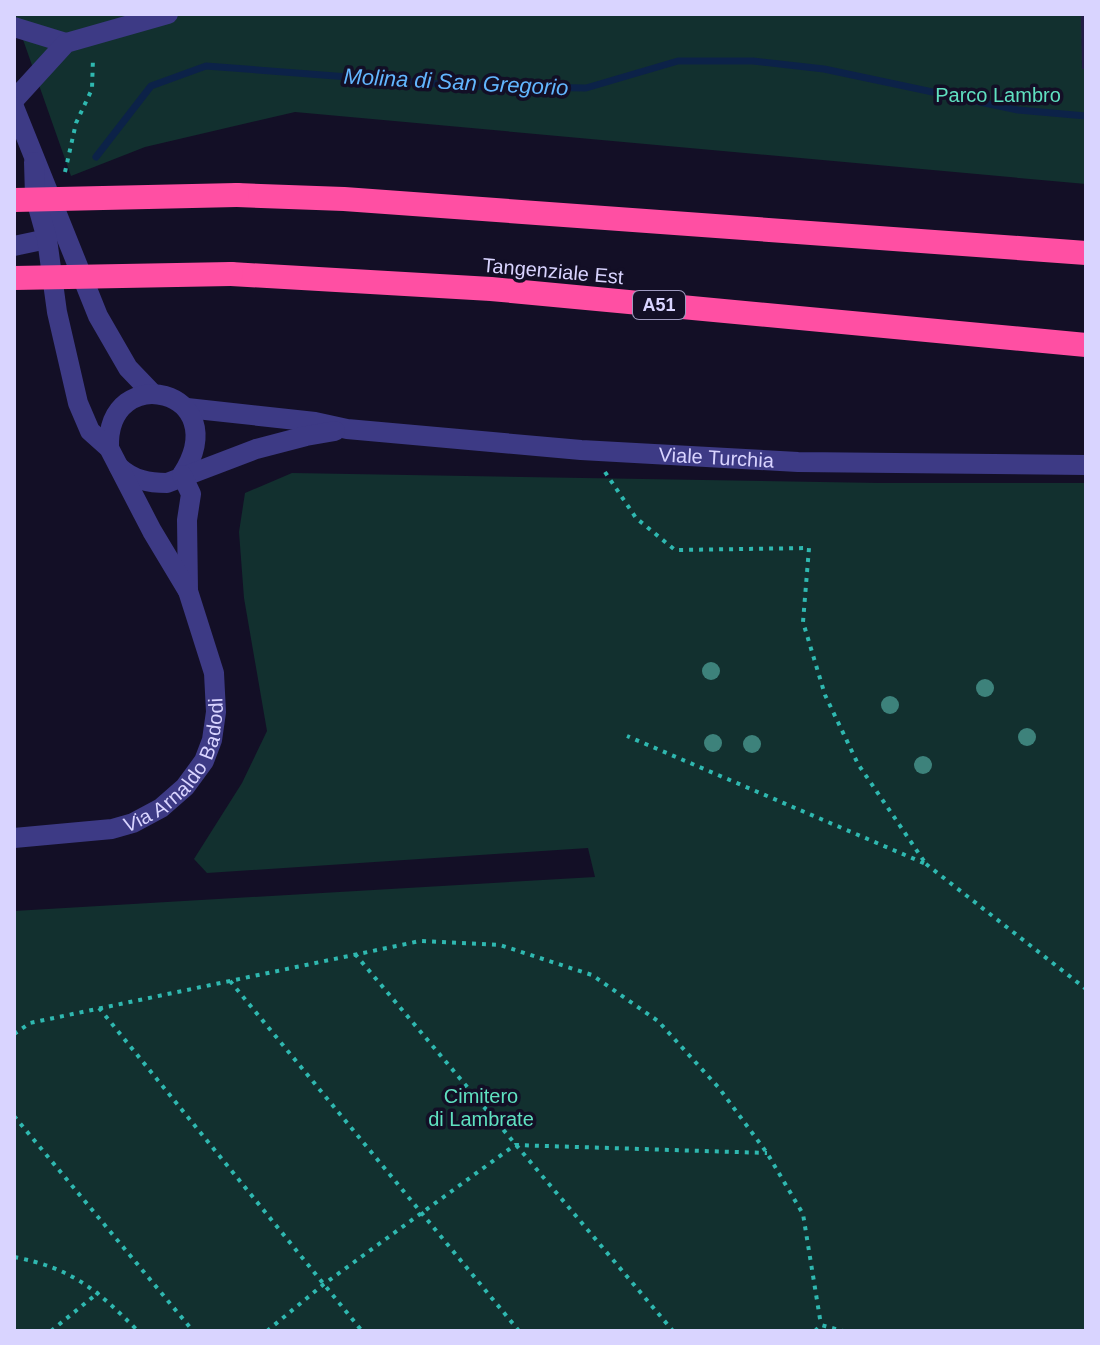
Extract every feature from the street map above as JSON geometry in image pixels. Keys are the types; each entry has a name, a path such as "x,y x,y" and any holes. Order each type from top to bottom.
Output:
{"highway":[{"path":"14,200 237,195 344,199 1086,253"},
{"name":"Tangenziale Est","path":"14,278 231,274 491,289 1086,345"}],"street":[{"path":"14,100 66,43 168,14"},
{"path":"14,27 66,43"},
{"path":"14,107 98,316 128,368 152,393"},
{"path":"34,162 35,196 47,239 71,381 90,431 109,448 119,467 129,476 152,483 167,483 182,475 193,458 197,433 187,408 177,400 152,393 136,396 123,405 114,417 109,432 109,448"},
{"path":"14,246 47,239"},
{"name":"Viale Turchia","path":"187,408 315,422 347,429 581,450 798,462 1086,465"},
{"name":"Viale Turchia","path":"182,475 256,449 347,429"},
{"name":"Via Arnaldo Badodi","path":"14,838 92,832 123,826 161,808 192,779 204,761 212,740 216,721 216,692 209,655 188,591 119,467"},
{"name":"Via Arnaldo Badodi","path":"182,475 191,494 187,520 188,591"}],"path":[{"path":"62,186 76,123 92,89 95,67 90,36"},
{"path":"581,450 601,464 636,518 675,550 809,548 803,622 825,695 858,764 926,864"},
{"path":"627,736 926,864 1086,989"},
{"path":"14,1034 30,1023 420,941 500,945 592,975 658,1021 719,1088 767,1153 803,1214 821,1325"},
{"path":"355,954 673,1331"},
{"path":"229,981 519,1331"},
{"path":"99,1008 362,1331"},
{"path":"14,1116 193,1331"},
{"path":"267,1331 420,1212 515,1145 767,1153"},
{"path":"14,1257 46,1263 99,1292 138,1331"},
{"path":"51,1331 99,1292"},
{"path":"815,1331 821,1325"},
{"path":"821,1325 843,1331"}],"green space":[{"name":"Parco Lambro","path":"14,14 1086,14 1086,184 295,112 145,147 71,176"},
{"name":"Cimitero di Lambrate","path":"292,473 879,483 1086,483 1086,1331 14,1331 14,911 595,877 588,848 207,873 194,859 242,783 267,731 244,598 239,532 245,493"}],"building":[{"path":"1081,14 1086,14 1086,69 1082,69"}],"waterway":[{"name":"Molina di San Gregorio","path":"96,157 151,86 206,66 466,86 586,88 678,61 753,61 824,69 1018,110 1086,116"}]}
